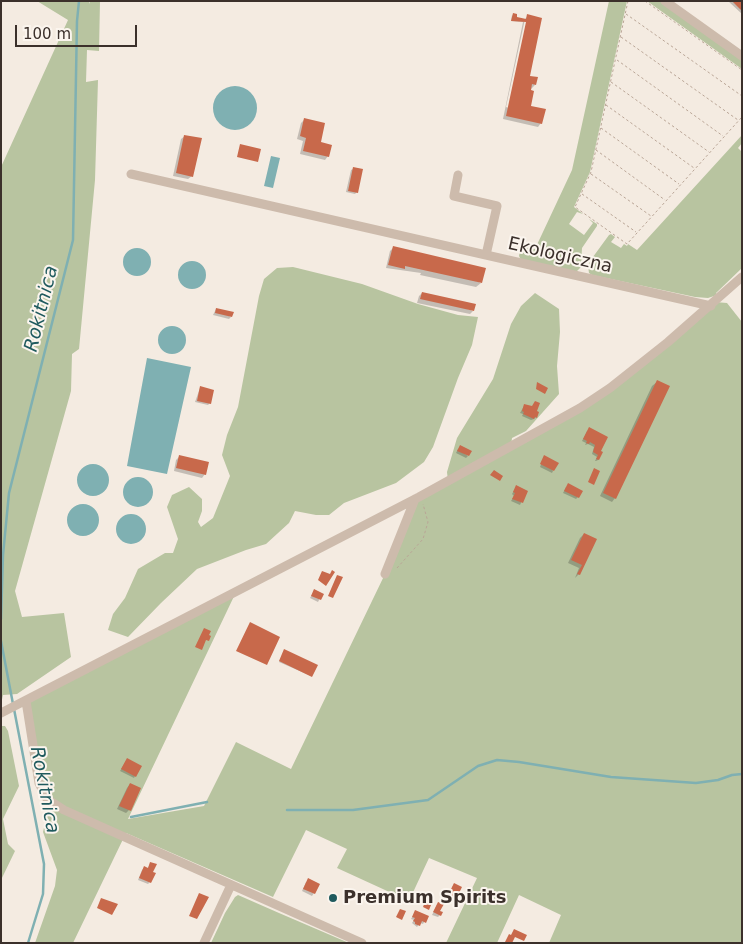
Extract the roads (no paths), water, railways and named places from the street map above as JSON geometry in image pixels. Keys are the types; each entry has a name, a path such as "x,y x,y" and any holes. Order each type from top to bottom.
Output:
{"street":[{"path":"665,1 742,56"},
{"path":"131,174 486,255"},
{"name":"Ekologiczna","path":"458,175 454,196 498,206 486,255 711,306"},
{"path":"5,711 417,498 580,408 610,388 668,342 742,277"},
{"path":"385,574 417,498"},
{"path":"22,702 39,783 47,798 64,810 362,943"},
{"path":"204,943 231,884"}],"water":[{"path":"239,86 251,92 256,99 256,117 251,124 244,129 231,130 223,127 216,120 213,104 216,96 223,89"},
{"path":"271,156 280,158 273,188 264,186"},
{"path":"137,248 147,252 151,262 147,272 137,276 127,272 123,262 127,252"},
{"path":"192,261 202,265 206,275 202,285 192,289 182,285 178,275 182,265"},
{"path":"172,326 182,330 186,340 182,350 172,354 162,350 158,340 162,330"},
{"path":"147,358 191,367 167,474 127,466"},
{"path":"93,464 104,469 109,480 104,491 93,496 82,491 77,480 82,469"},
{"path":"138,477 149,481 153,492 149,503 138,507 127,503 123,492 127,481"},
{"path":"83,504 89,505 94,509 98,514 98,526 94,531 89,535 83,536 77,535 72,531 68,526 67,520 68,514 72,509 77,505"},
{"path":"131,514 142,518 146,529 142,540 131,544 120,540 116,529 120,518"}],"waterway":[{"name":"Rokitnica","path":"1,619 3,555 9,493 73,240 79,1"},
{"name":"Rokitnica","path":"1,641 13,704"},
{"name":"Rokitnica","path":"14,709 44,864 43,894 28,943"},
{"path":"287,810 353,810 428,800 478,766 497,760 611,777 696,783 742,774"},
{"path":"131,817 207,802"}],"place":[{"name":"Premium Spirits","path":"333,898"}]}
